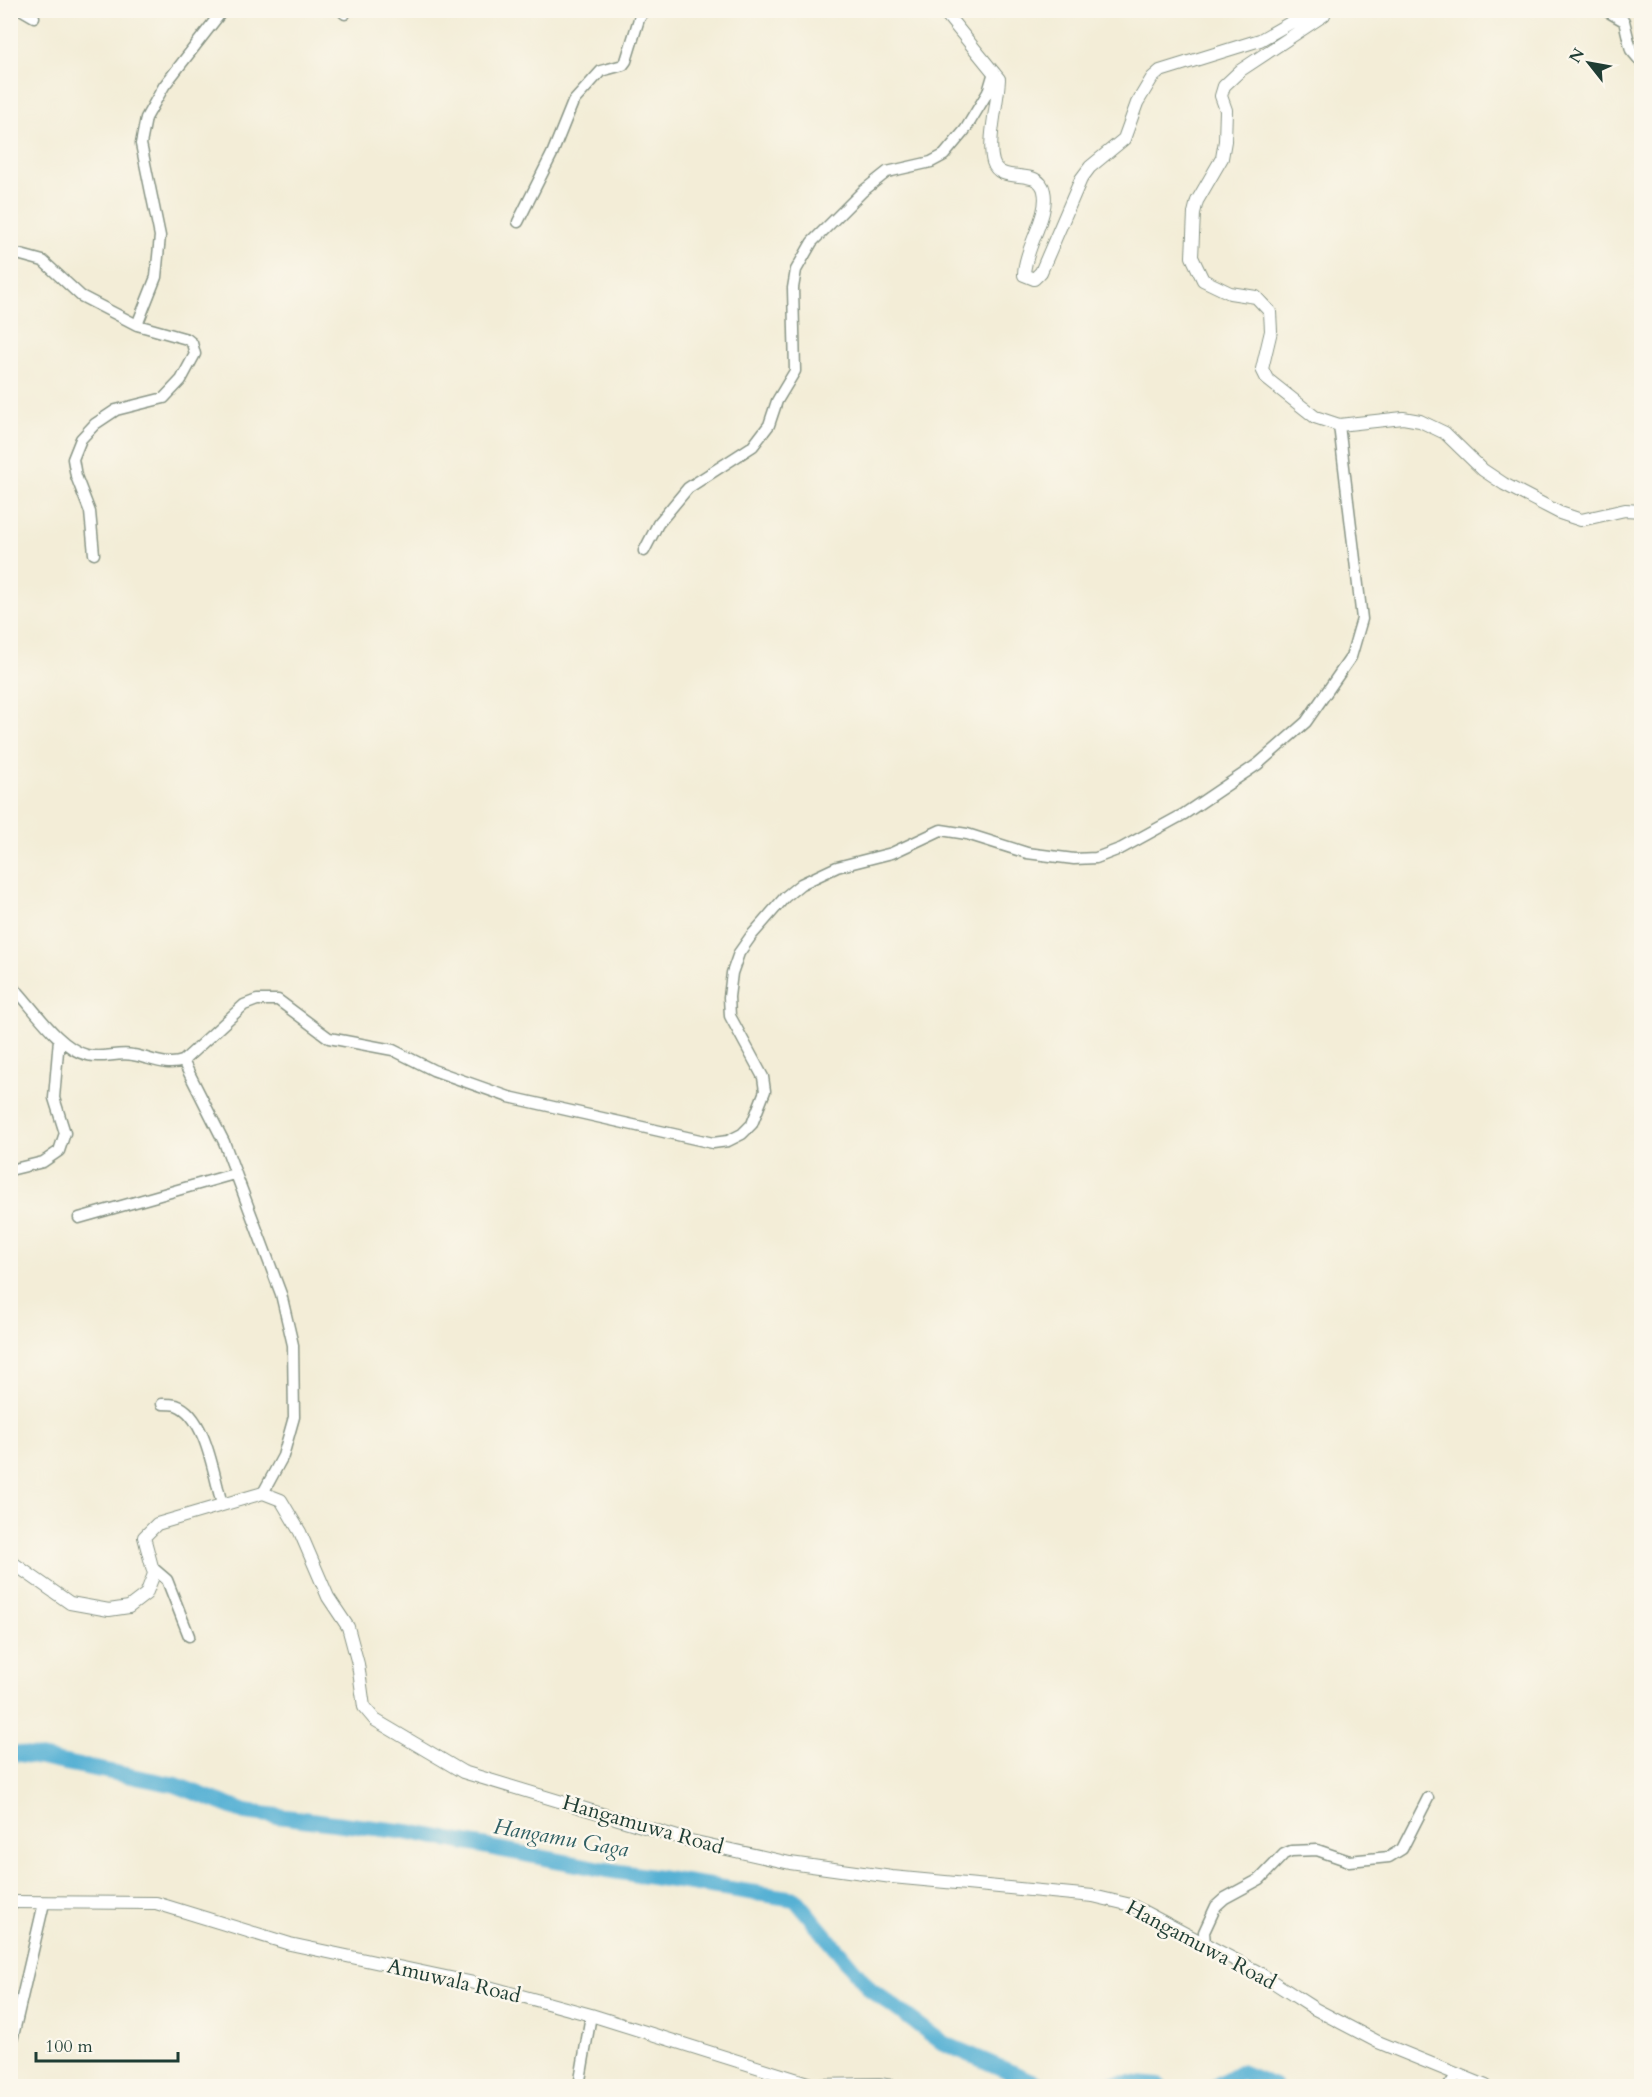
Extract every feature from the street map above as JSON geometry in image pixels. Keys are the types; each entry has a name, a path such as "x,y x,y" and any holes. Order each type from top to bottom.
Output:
{"street":[{"path":"22,10 34,17"},
{"path":"137,325 156,277 160,236 141,144 146,118 164,86 223,10"},
{"path":"518,222 552,154 573,102 602,71 623,65 639,19 645,10"},
{"path":"943,10 999,79 991,145 993,164 1000,172 1010,176 1034,178 1042,184 1045,193 1039,226 1024,264 1024,275 1034,279 1041,272 1081,179 1090,167 1124,140 1137,103 1152,78 1160,71 1260,40 1316,10"},
{"path":"1322,10 1324,15 1242,70 1224,86 1221,96 1226,110 1226,141 1222,158 1197,201 1194,213 1192,257 1203,280 1230,293 1256,297 1270,312 1271,332 1262,369 1267,379 1315,417 1339,425 1403,418 1420,421 1445,433 1484,470 1497,479 1560,513 1581,520 1625,510 1641,512"},
{"path":"1605,10 1624,21 1631,50 1641,63"},
{"path":"644,551 658,524 688,488 753,446 769,425 777,401 795,371 793,288 796,270 812,242 863,191 887,172 931,162 944,154 965,130 988,92 994,72"},
{"path":"10,252 43,261 81,296 137,325 187,339 192,343 195,354 181,380 164,398 116,410 95,424 81,439 73,459 76,476 90,512 94,554"},
{"path":"10,987 19,993 59,1039 74,1051 88,1056 132,1054 172,1065 183,1061 244,1005 256,1000 278,1000 329,1038 393,1050 433,1070 509,1096 713,1143 728,1142 742,1134 752,1124 765,1091 763,1077 730,1016 729,997 732,973 739,953 751,936 784,897 801,884 837,867 892,853 941,830 967,834 1027,853 1074,859 1096,858 1122,848 1184,814 1258,764 1306,722 1351,657 1362,619 1339,425"},
{"path":"10,1170 43,1162 59,1151 66,1133 54,1098 59,1039"},
{"path":"10,1561 70,1603 109,1611 129,1607 146,1594 154,1574 144,1537 157,1524 263,1493 283,1456 294,1417 293,1345 281,1294 234,1174 224,1142 183,1061"},
{"path":"79,1218 234,1174"},
{"path":"162,1404 177,1405 192,1416 202,1432 222,1504"},
{"name":"Hangamuwa Road","path":"263,1493 281,1500 300,1532 328,1597 348,1627 358,1664 364,1707 375,1720 463,1772 691,1841 790,1863 892,1877 1093,1896 1131,1905 1256,1971 1315,2009 1378,2042 1486,2086"},
{"path":"153,1568 167,1580 189,1636"},
{"path":"1205,1944 1204,1932 1216,1906 1225,1898 1260,1879 1284,1854 1290,1851 1317,1850 1349,1861 1389,1857 1402,1849 1428,1798"},
{"name":"Amuwala Road","path":"10,1902 156,1903 290,1944 474,1983 591,2015 814,2085 879,2084 893,2086"},
{"path":"10,2049 44,1903"},
{"path":"579,2086 591,2015"},
{"path":"10,2073 12,2086"},
{"path":"1449,2086 1456,2074"}],"waterway":[{"name":"Hangamu Gaga","path":"10,1752 176,1785 245,1812 415,1833 607,1870 795,1899 870,1989 943,2043 1043,2086"},
{"name":"Hangamu Gaga","path":"1216,2086 1240,2072 1274,2086"},
{"name":"Hangamu Gaga","path":"1096,2086 1129,2083 1159,2086"}]}
